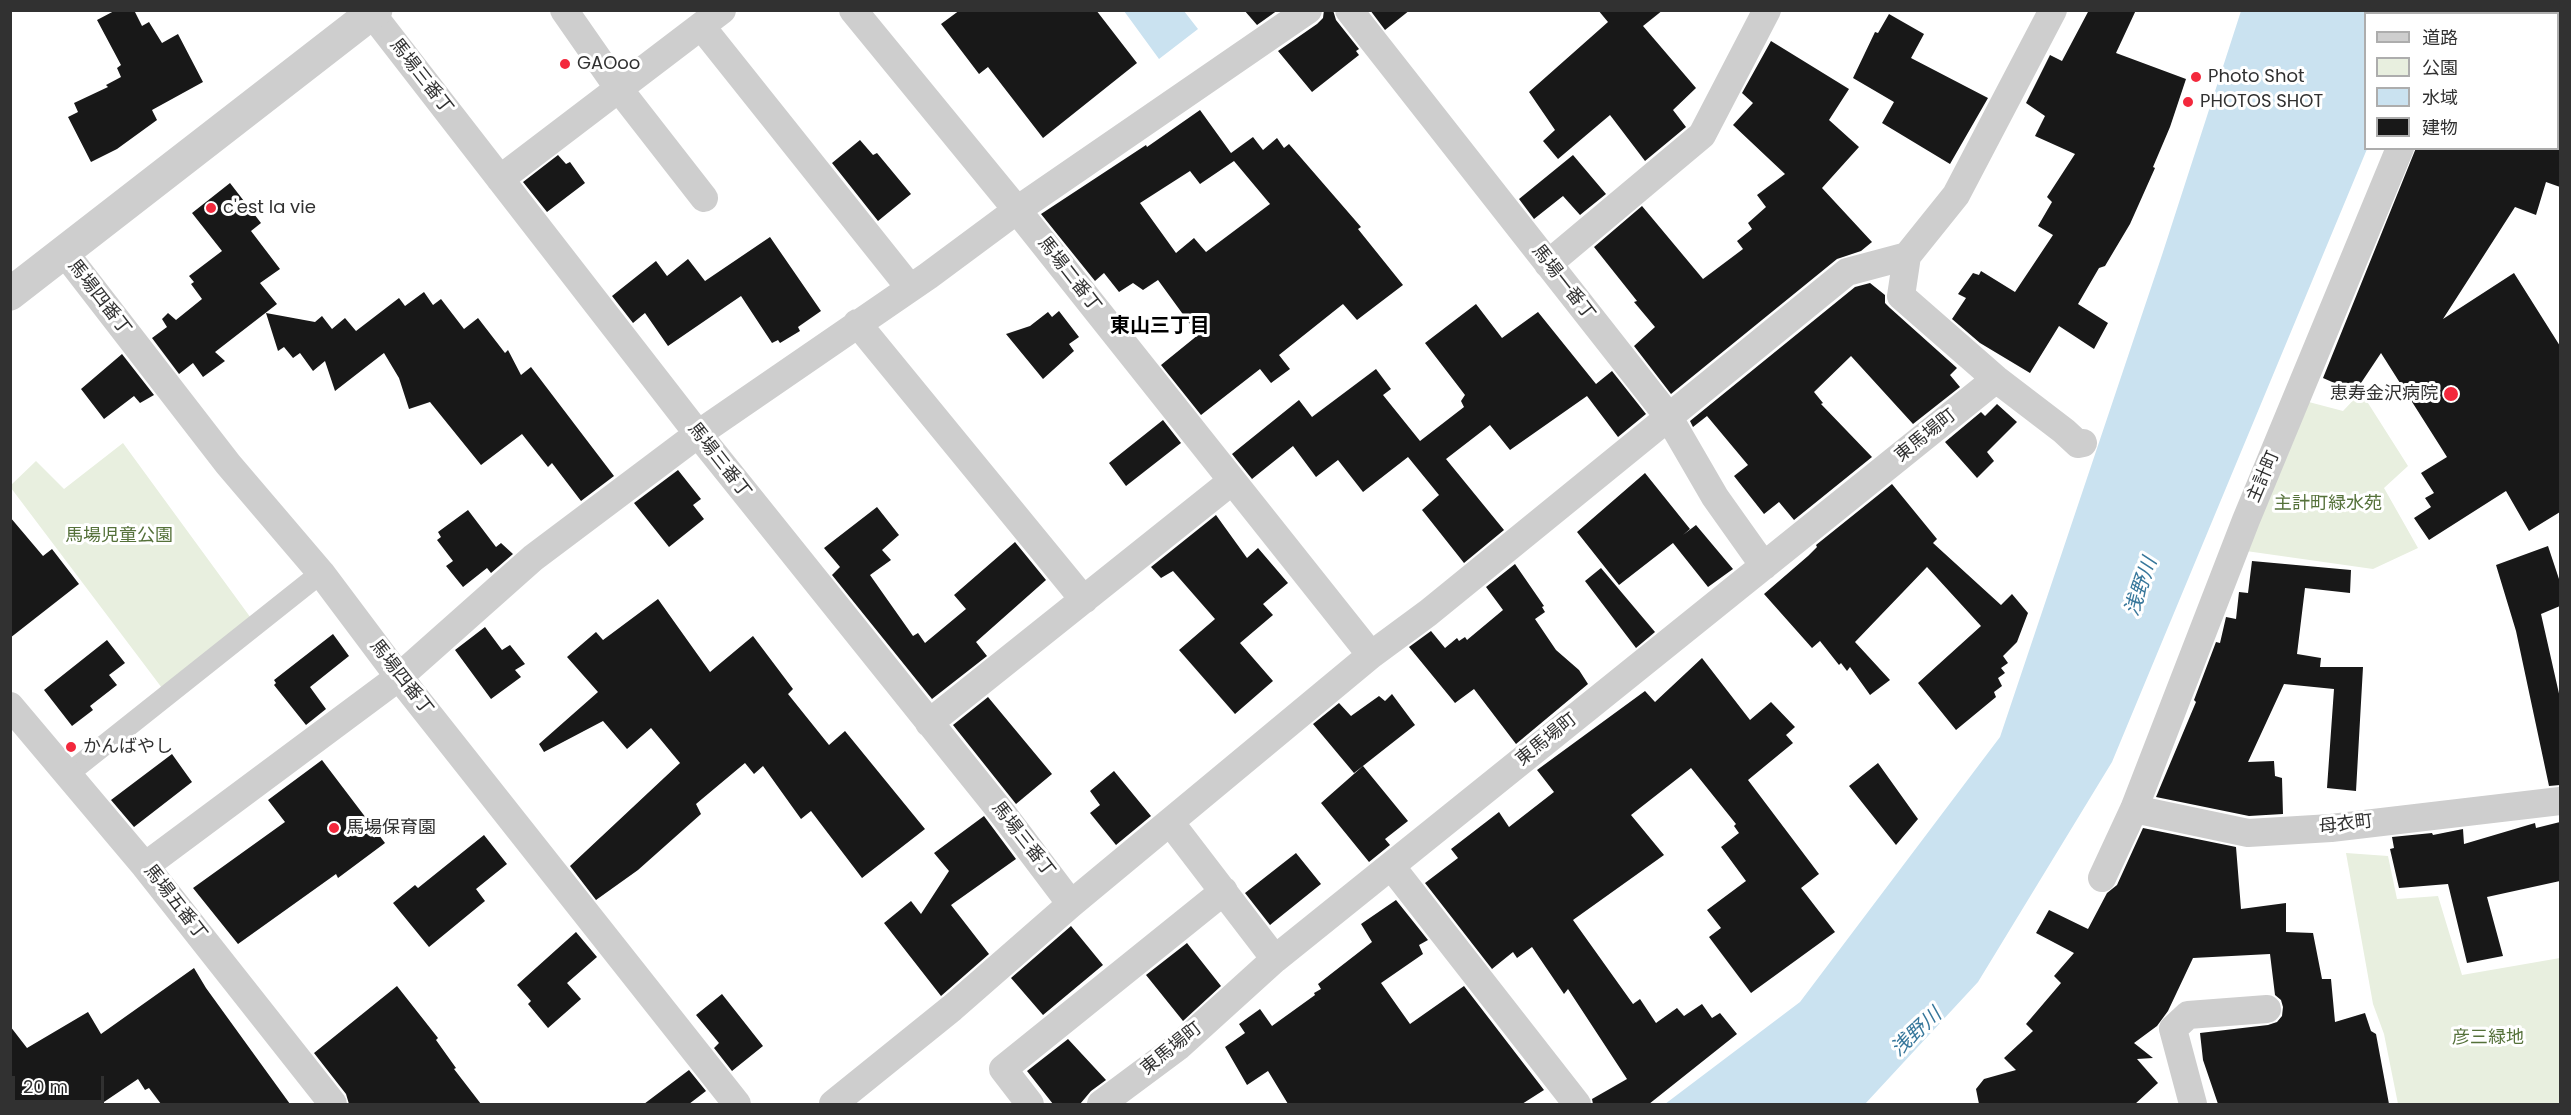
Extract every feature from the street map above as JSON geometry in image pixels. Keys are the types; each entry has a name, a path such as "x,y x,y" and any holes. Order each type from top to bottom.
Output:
{"street":[{"path":"564,10 618,89 704,198"},
{"name":"馬場二番丁","path":"853,10 1017,210 1371,655"},
{"path":"145,866 399,677 533,558 698,434 910,288 1017,210 1308,10"},
{"name":"馬場一番丁","path":"1349,10 1668,416 1715,497 1764,566"},
{"path":"1548,264 1702,135 1767,10"},
{"path":"2054,10 1956,195 1907,256 1901,296 1996,379 2078,444 2083,443"},
{"path":"10,294 373,12"},
{"name":"馬場三番丁","path":"373,12 698,434 1003,814 1071,904"},
{"path":"500,178 711,18 910,288"},
{"name":"主計町","path":"2102,878 2134,808 2246,520 2399,150"},
{"name":"馬場四番丁","path":"64,252 228,465 321,573 399,677 738,1104"},
{"path":"833,1104 952,1008 1071,904 1371,655 1428,613 1846,272 1907,256"},
{"path":"857,323 1084,600"},
{"name":"東馬場町","path":"1101,1104 1179,1046 1275,959 1996,379"},
{"path":"929,723 1232,481"},
{"path":"68,774 321,573"},
{"name":"馬場五番丁","path":"10,706 145,866 333,1104"},
{"name":"母衣町","path":"2134,808 2248,833 2331,828 2560,801"},
{"path":"1170,822 1275,959"},
{"path":"1391,866 1577,1104"},
{"path":"1030,1104 1003,1069 1224,891"},
{"path":"2193,1104 2173,1029 2188,1015 2268,1009"}],"green space":[{"name":"主計町緑水苑","path":"2361,392 2408,466 2384,488 2418,548 2373,569 2246,551 2305,401 2343,411"},
{"name":"馬場児童公園","path":"123,443 256,625 168,696 11,488 11,485 36,461 64,489"},
{"name":"彦三緑地","path":"2346,853 2388,856 2397,899 2438,896 2462,975 2560,958 2560,1104 2398,1104 2384,1034 2373,1004"}],"water":[{"path":"1124,11 1184,11 1198,29 1159,59"},
{"name":"浅野川","path":"2241,11 2425,11 2364,12 2364,150 2367,150 2112,762 1978,982 1865,1104 1665,1104 1800,1002 2000,737 2162,255"}],"building":[{"path":"116,10 134,10 142,26 149,22 162,43 178,34 203,82 152,110 157,120 117,149 91,162 68,117 78,112 74,103 108,87 106,85 121,77 117,68 121,65 97,20"},
{"path":"960,10 1096,10 1137,63 1043,138 988,67 979,74 941,24"},
{"path":"1244,10 1278,10 1257,25"},
{"path":"1324,10 1333,10 1336,20 1359,49 1356,51 1359,55 1312,92 1278,51 1317,24 1323,18"},
{"path":"1370,10 1410,10 1385,30"},
{"path":"1598,10 1663,10 1643,26 1696,88 1673,110 1686,127 1645,161 1610,115 1558,159 1543,141 1555,130 1529,92 1608,22"},
{"path":"2089,10 2136,10 2116,53 2186,79 2170,127 2153,167 2155,168 2130,224 2105,266 2099,268 2078,304 2108,323 2094,349 2059,326 2030,373 1980,343 1952,319 1966,298 1958,294 1973,273 1979,275 1981,271 2015,292 2053,235 2038,226 2052,202 2047,197 2075,154 2035,136 2045,116 2026,103 2050,55 2062,61"},
{"path":"1889,14 1924,34 1911,58 1988,98 1950,164 1882,123 1894,102 1853,78 1875,32 1878,33"},
{"path":"1771,41 1849,89 1829,120 1859,147 1822,188 1872,242 1861,251 1837,259 1671,394 1634,346 1655,327 1594,247 1642,206 1703,279 1743,249 1737,241 1752,229 1748,223 1766,207 1757,195 1785,174 1733,125 1753,103 1742,93"},
{"path":"1200,110 1231,153 1253,137 1263,150 1277,138 1284,148 1289,144 1361,227 1358,229 1403,285 1357,320 1343,304 1279,355 1290,369 1271,383 1260,369 1201,415 1161,365 1198,335 1158,280 1143,290 1133,283 1119,292 1104,273 1095,281 1041,214 1146,145 1147,147","holes":["1234,161 1270,204 1206,252 1194,238 1176,253 1140,203 1190,171 1200,184"]},
{"path":"860,140 873,155 877,153 911,194 878,221 832,163"},
{"path":"2560,148 2560,187 2546,182 2536,215 2515,207 2443,319 2514,273 2560,346 2560,512 2529,531 2506,491 2429,540 2414,518 2431,507 2425,498 2434,493 2421,473 2447,457 2381,353 2355,392 2323,378 2415,150 2559,150"},
{"path":"558,155 566,164 570,162 585,183 547,212 523,182"},
{"path":"1573,155 1606,194 1580,215 1563,196 1534,219 1519,199"},
{"path":"230,183 261,223 251,231 280,269 260,283 277,304 215,352 225,361 203,377 193,363 179,374 152,338 167,327 162,319 168,313 176,320 202,299 191,284 194,282 189,276 222,251 192,213"},
{"path":"770,237 821,311 798,327 800,331 780,343 778,340 772,343 741,296 668,346 645,313 633,323 612,296 656,261 667,276 688,259 705,281"},
{"path":"1870,283 1885,295 1885,303 1890,308 1957,368 1950,375 1960,387 1913,424 1851,356 1814,392 1823,403 1821,404 1872,457 1794,520 1779,502 1764,514 1734,476 1748,465 1707,416 1693,427 1690,421 1855,287"},
{"path":"424,292 433,305 441,299 464,329 478,318 505,353 508,350 521,375 531,367 614,476 581,501 552,463 548,467 522,434 481,465 430,402 409,409 399,378 384,353 335,391 325,361 313,371 300,353 293,358 284,347 278,351 266,313 315,322 322,316 332,329 345,318 356,331 399,298 405,306"},
{"path":"1476,304 1502,338 1538,312 1596,384 1612,371 1646,414 1618,437 1587,396 1510,450 1490,425 1446,459 1504,530 1464,563 1422,510 1439,495 1408,457 1363,492 1338,460 1316,477 1293,446 1252,479 1232,454 1299,400 1312,417 1376,369 1391,389 1383,395 1420,441 1464,407 1461,401 1465,395 1425,343"},
{"path":"1059,311 1079,337 1069,344 1074,351 1043,379 1006,334 1030,326 1048,312 1052,317"},
{"path":"122,354 154,395 140,403 134,396 104,419 81,389"},
{"path":"1997,404 2017,422 1987,452 1994,461 1977,478 1945,442 1981,412 1985,416"},
{"path":"1163,420 1181,443 1126,486 1109,463"},
{"path":"678,470 701,499 693,505 704,519 669,547 634,503"},
{"path":"1645,473 1690,529 1683,535 1696,525 1733,569 1708,587 1673,543 1619,585 1577,532"},
{"path":"1892,484 1937,539 1933,543 2001,605 2012,594 2028,613 2017,642 2003,656 2008,663 2001,668 2005,673 1998,678 2002,686 1994,692 1996,697 1956,730 1918,683 1981,626 1927,567 1855,642 1890,680 1870,695 1850,667 1847,671 1841,663 1839,665 1820,641 1812,648 1764,594 1808,556 1817,547 1816,545"},
{"path":"877,507 899,535 882,550 891,560 870,575 913,636 918,633 925,643 966,609 954,595 1015,542 1046,580 976,642 987,656 932,699 832,575 840,567 824,548"},
{"path":"468,510 496,547 501,543 513,554 491,573 487,568 463,587 446,566 453,561 437,540 441,537 438,532"},
{"path":"1216,515 1247,558 1258,548 1288,583 1263,604 1273,615 1240,643 1273,681 1235,714 1179,650 1215,619 1173,571 1161,578 1151,567"},
{"path":"10,517 43,556 52,549 79,584 10,638"},
{"path":"2548,546 2560,582 2560,606 2541,614 2560,698 2560,785 2549,786 2516,631 2496,565"},
{"path":"2252,561 2351,570 2350,593 2305,588 2297,654 2321,658 2320,667 2363,667 2356,791 2327,788 2334,689 2284,684 2248,762 2274,761 2275,776 2282,778 2283,814 2249,816 2156,797 2196,702 2194,700 2216,642 2220,643 2226,617 2236,619 2239,592 2248,593"},
{"path":"1515,564 1544,606 1542,607 1545,612 1535,619 1556,650 1579,670 1588,684 1516,744 1474,689 1455,703 1409,647 1431,631 1445,648 1457,638 1459,641 1465,637 1467,640 1503,610 1486,587"},
{"path":"1601,568 1655,632 1636,648 1585,581"},
{"path":"658,599 710,672 753,636 793,689 788,694 829,745 845,731 925,829 862,878 811,811 801,819 763,766 754,774 745,763 696,804 701,814 638,870 596,900 570,866 680,763 651,728 627,749 603,721 544,752 539,744 598,692 567,657 596,632 603,640"},
{"path":"485,627 502,650 510,645 525,664 515,670 521,677 491,699 455,650"},
{"path":"333,634 349,656 310,687 326,709 306,725 274,685 276,683 274,680"},
{"path":"107,640 125,663 109,675 117,685 90,706 93,710 72,726 44,690"},
{"path":"1702,658 1750,720 1771,702 1795,727 1786,735 1793,743 1748,780 1819,874 1801,888 1835,932 1751,993 1709,937 1721,928 1707,910 1746,881 1721,847 1739,833 1734,826 1736,824 1691,768 1631,815 1664,855 1573,920 1633,1004 1640,999 1656,1023 1677,1008 1684,1016 1702,1004 1712,1018 1720,1013 1737,1034 1649,1104 1593,1104 1592,1099 1627,1079 1568,989 1564,994 1532,947 1517,958 1513,952 1492,969 1425,883 1458,858 1451,849 1499,812 1509,827 1554,792 1537,770 1645,691 1655,702"},
{"path":"1392,694 1415,725 1354,773 1313,724 1339,703 1351,716 1379,696 1385,701"},
{"path":"988,697 1052,774 1016,804 953,725"},
{"path":"172,754 192,782 134,827 111,800"},
{"path":"322,760 385,843 338,878 336,874 238,944 193,888 285,822 268,800"},
{"path":"1878,763 1918,819 1896,845 1849,786"},
{"path":"1363,766 1408,821 1385,839 1390,845 1369,862 1321,803"},
{"path":"1114,771 1151,816 1116,845 1090,813 1100,805 1090,791"},
{"path":"984,816 1016,859 951,905 989,954 941,996 884,923 911,901 921,914 949,871 934,853"},
{"path":"2560,822 2560,881 2487,897 2503,956 2467,963 2448,884 2399,888 2390,849 2394,848 2392,837 2432,833 2433,835 2463,829 2464,844 2535,823 2536,828"},
{"path":"2143,828 2236,847 2241,909 2286,903 2286,932 2313,933 2322,979 2331,979 2335,1022 2365,1013 2371,1031 2376,1034 2389,1104 2218,1104 2203,1060 2200,1033 2277,1022 2282,1016 2283,1007 2281,1000 2275,995 2270,954 2193,958 2168,1011 2157,1026 2134,1043 2153,1058 2137,1059 2158,1083 2135,1104 1979,1104 1976,1089 1984,1079 2016,1070 2004,1058 2033,1031 2026,1024 2061,983 2054,976 2074,953 2036,933 2049,910 2088,929 2107,893 2117,885"},
{"path":"484,835 507,864 476,889 485,901 429,947 393,903 415,885 418,888"},
{"path":"1296,853 1321,884 1270,925 1245,893"},
{"path":"1396,900 1428,940 1419,945 1423,954 1381,983 1410,1024 1464,986 1544,1090 1522,1104 1288,1104 1268,1071 1247,1085 1225,1047 1245,1033 1239,1024 1260,1009 1272,1026 1315,995 1314,993 1321,989 1318,984 1372,942 1361,924"},
{"path":"1071,926 1103,965 1043,1015 1011,978"},
{"path":"576,932 597,957 567,983 581,999 548,1028 528,1004 531,1001 517,985"},
{"path":"1187,943 1221,986 1183,1021 1146,975"},
{"path":"194,968 290,1104 161,1104 149,1088 145,1090 138,1079 101,1104 10,1104 10,1026 27,1048 88,1012 101,1034"},
{"path":"397,986 438,1038 436,1040 456,1068 454,1069 481,1104 349,1104 346,1094 314,1053"},
{"path":"722,994 763,1046 732,1071 714,1048 719,1043 696,1015"},
{"path":"1068,1039 1106,1080 1091,1091 1080,1104 1053,1104 1027,1071"},
{"path":"689,1070 706,1091 689,1104 644,1104"}],"place":[{"name":"GAOoo","path":"565,64"},
{"name":"Photo Shot","path":"2196,77"},
{"name":"PHOTOS SHOT","path":"2188,102"},
{"name":"c'est la vie","path":"211,208"},
{"name":"恵寿金沢病院","path":"2451,394"},
{"name":"かんばやし","path":"71,747"},
{"name":"馬場保育園","path":"334,828"}],"district":[{"name":"東山三丁目","path":"1160,327"}]}
